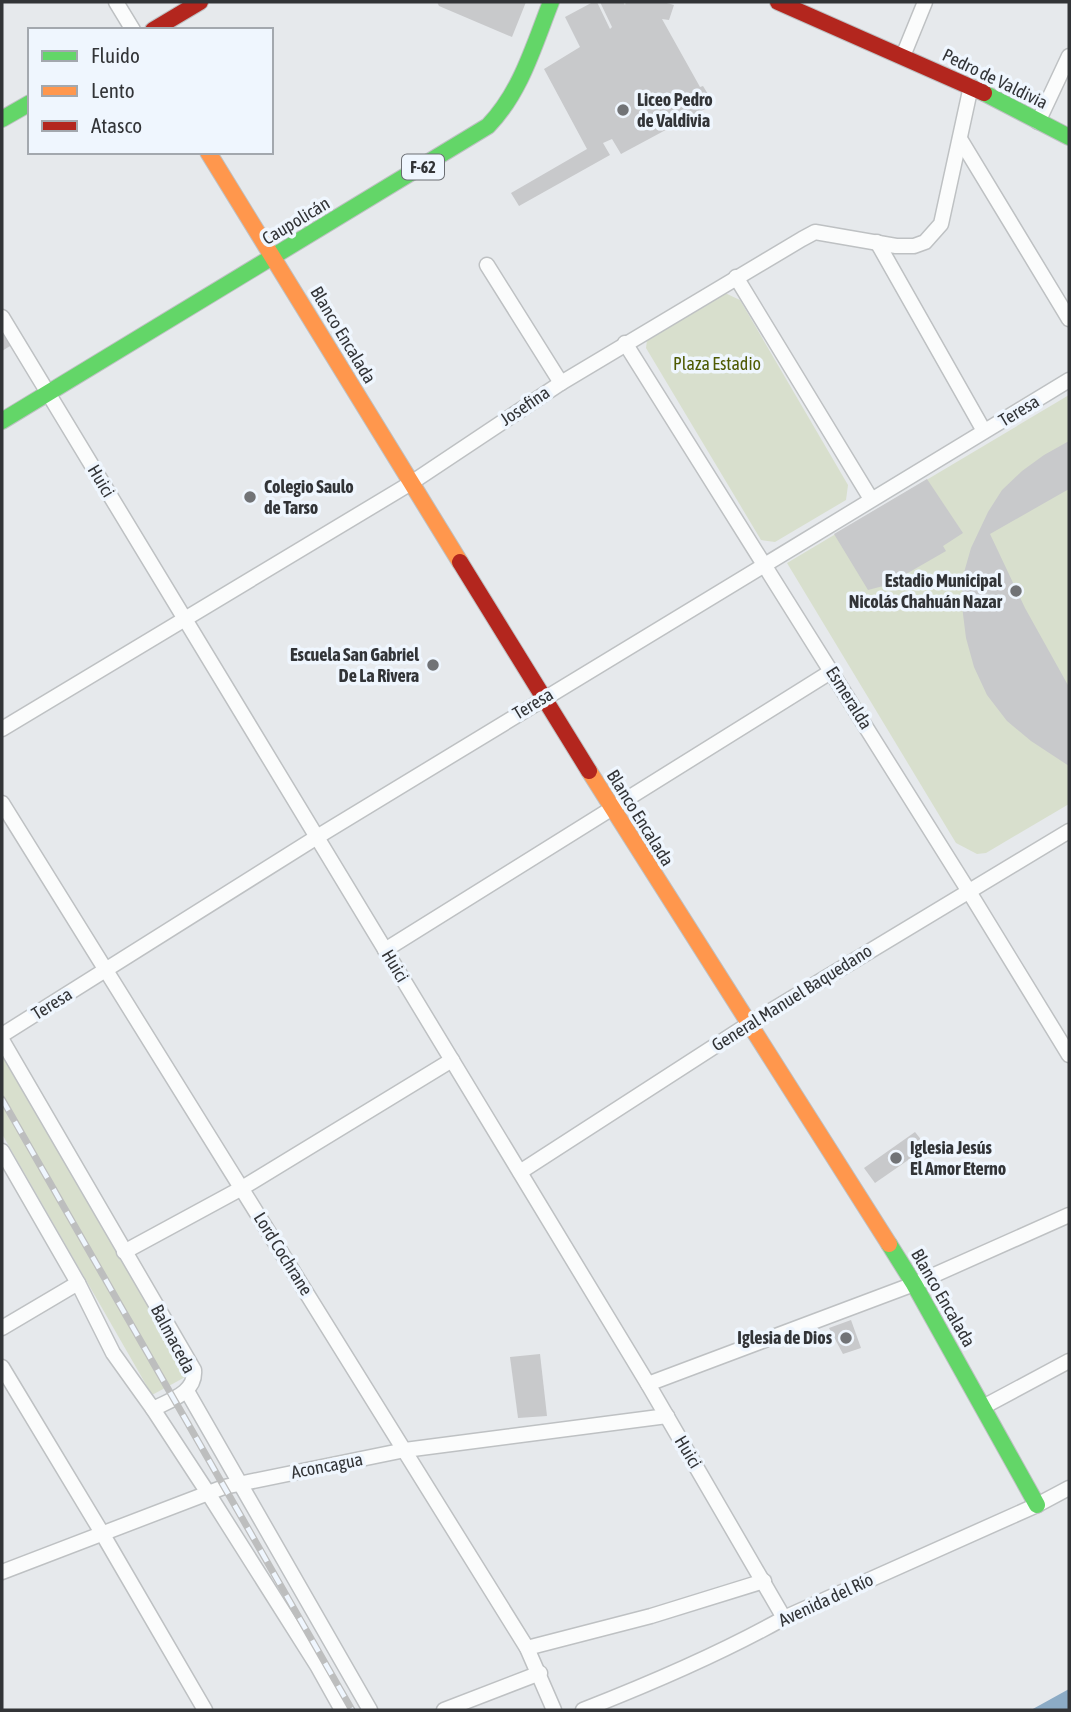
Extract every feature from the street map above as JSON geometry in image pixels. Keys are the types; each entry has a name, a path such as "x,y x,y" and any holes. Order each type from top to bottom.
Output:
{"street":[{"path":"116,2 132,28"},
{"path":"156,28 200,2"},
{"name":"Caupolicán","path":"2,421 495,120 512,96 551,2"},
{"name":"Pedro de Valdivia","path":"778,2 971,86 1069,137"},
{"path":"903,56 925,2"},
{"path":"1038,122 1069,56"},
{"name":"Josefina","path":"2,729 411,483 625,343 815,232 914,246 925,242 941,223 947,204 971,86"},
{"path":"2,119 28,104"},
{"path":"960,139 1069,319"},
{"name":"Blanco Encalada","path":"209,154 612,810 914,1284 1037,1505"},
{"path":"877,242 984,431"},
{"path":"487,265 561,383"},
{"path":"736,277 871,499"},
{"name":"Huici","path":"2,317 648,1384 784,1618"},
{"name":"Esmeralda","path":"625,343 1069,1055"},
{"name":"Teresa","path":"2,1037 317,836 1069,380"},
{"path":"385,950 832,671"},
{"name":"Lord Cochrane","path":"2,803 527,1648 554,1710"},
{"name":"General Manuel Baquedano","path":"520,1172 749,1024 1069,831"},
{"name":"Balmaceda","path":"2,1037 194,1370 195,1378 187,1391 370,1710"},
{"path":"124,1252 242,1188 452,1060"},
{"path":"2,1151 78,1283 113,1353 208,1493 318,1667 342,1710"},
{"path":"648,1384 914,1284 1069,1215"},
{"path":"3,1324 78,1283"},
{"path":"983,1408 1069,1361"},
{"path":"2,1367 205,1710"},
{"path":"153,1409 187,1391"},
{"name":"Aconcagua","path":"2,1572 238,1484 405,1450 667,1416"},
{"name":"Avenida del Río","path":"583,1710 676,1673 784,1618 1037,1505 1069,1488"},
{"path":"527,1648 651,1616 764,1581"},
{"path":"444,1710 540,1673"}],"green space":[{"name":"Plaza Estadio","path":"725,293 740,300 848,485 846,500 775,542 761,540 646,348 647,340"},
{"name":"Estadio Municipal Nicolás Chahuán Nazar","path":"1069,395 1069,804 986,853 977,854 956,843 787,563"},
{"path":"2,1050 189,1375 152,1395 2,1134"}],"water":[{"path":"1069,1689 1069,1710 1031,1710"}],"building":[{"path":"437,2 526,2 512,37 439,6"},
{"path":"597,2 610,29 612,27 600,2 623,2 625,5 626,2 663,2 674,5 669,20 662,19 700,87 703,86 714,104 621,154 612,139 603,143 610,155 519,206 511,193 587,149 544,69 580,47 565,17"},
{"path":"2,329 15,343 2,351"},
{"name":"Estadio Municipal Nicolás Chahuán Nazar","path":"1069,441 1069,489 990,534 1025,608 1069,687 1069,766 1007,721 987,695 974,667 966,638 962,606 963,576 971,548 1002,490 1022,471"},
{"path":"927,479 963,533 943,546 946,551 887,585 868,590 834,534"},
{"name":"Iglesia Jesús El Amor Eterno","path":"915,1132 927,1147 875,1183 864,1168"},
{"name":"Iglesia de Dios","path":"851,1320 861,1348 843,1354 829,1328"},
{"path":"540,1354 547,1416 518,1418 510,1357"}],"railway":[{"path":"2,1099 352,1710"}],"traffic: fast":[{"path":"2,421 488,126 518,83 551,2"},
{"path":"984,93 1069,137"},
{"path":"2,119 28,104"},
{"path":"889,1244 1037,1505"}],"traffic: slow":[{"path":"209,154 460,562"},
{"path":"589,771 889,1244"}],"traffic: jam":[{"path":"156,28 200,2"},
{"path":"778,2 984,93"},
{"path":"460,562 589,771"}],"place":[{"name":"Liceo Pedro de Valdivia","path":"623,110"},
{"name":"Colegio Saulo de Tarso","path":"250,497"},
{"name":"Estadio Municipal Nicolás Chahuán Nazar","path":"1016,591"},
{"name":"Escuela San Gabriel De La Rivera","path":"433,665"},
{"name":"Iglesia Jesús El Amor Eterno","path":"896,1158"},
{"name":"Iglesia de Dios","path":"846,1338"}]}
